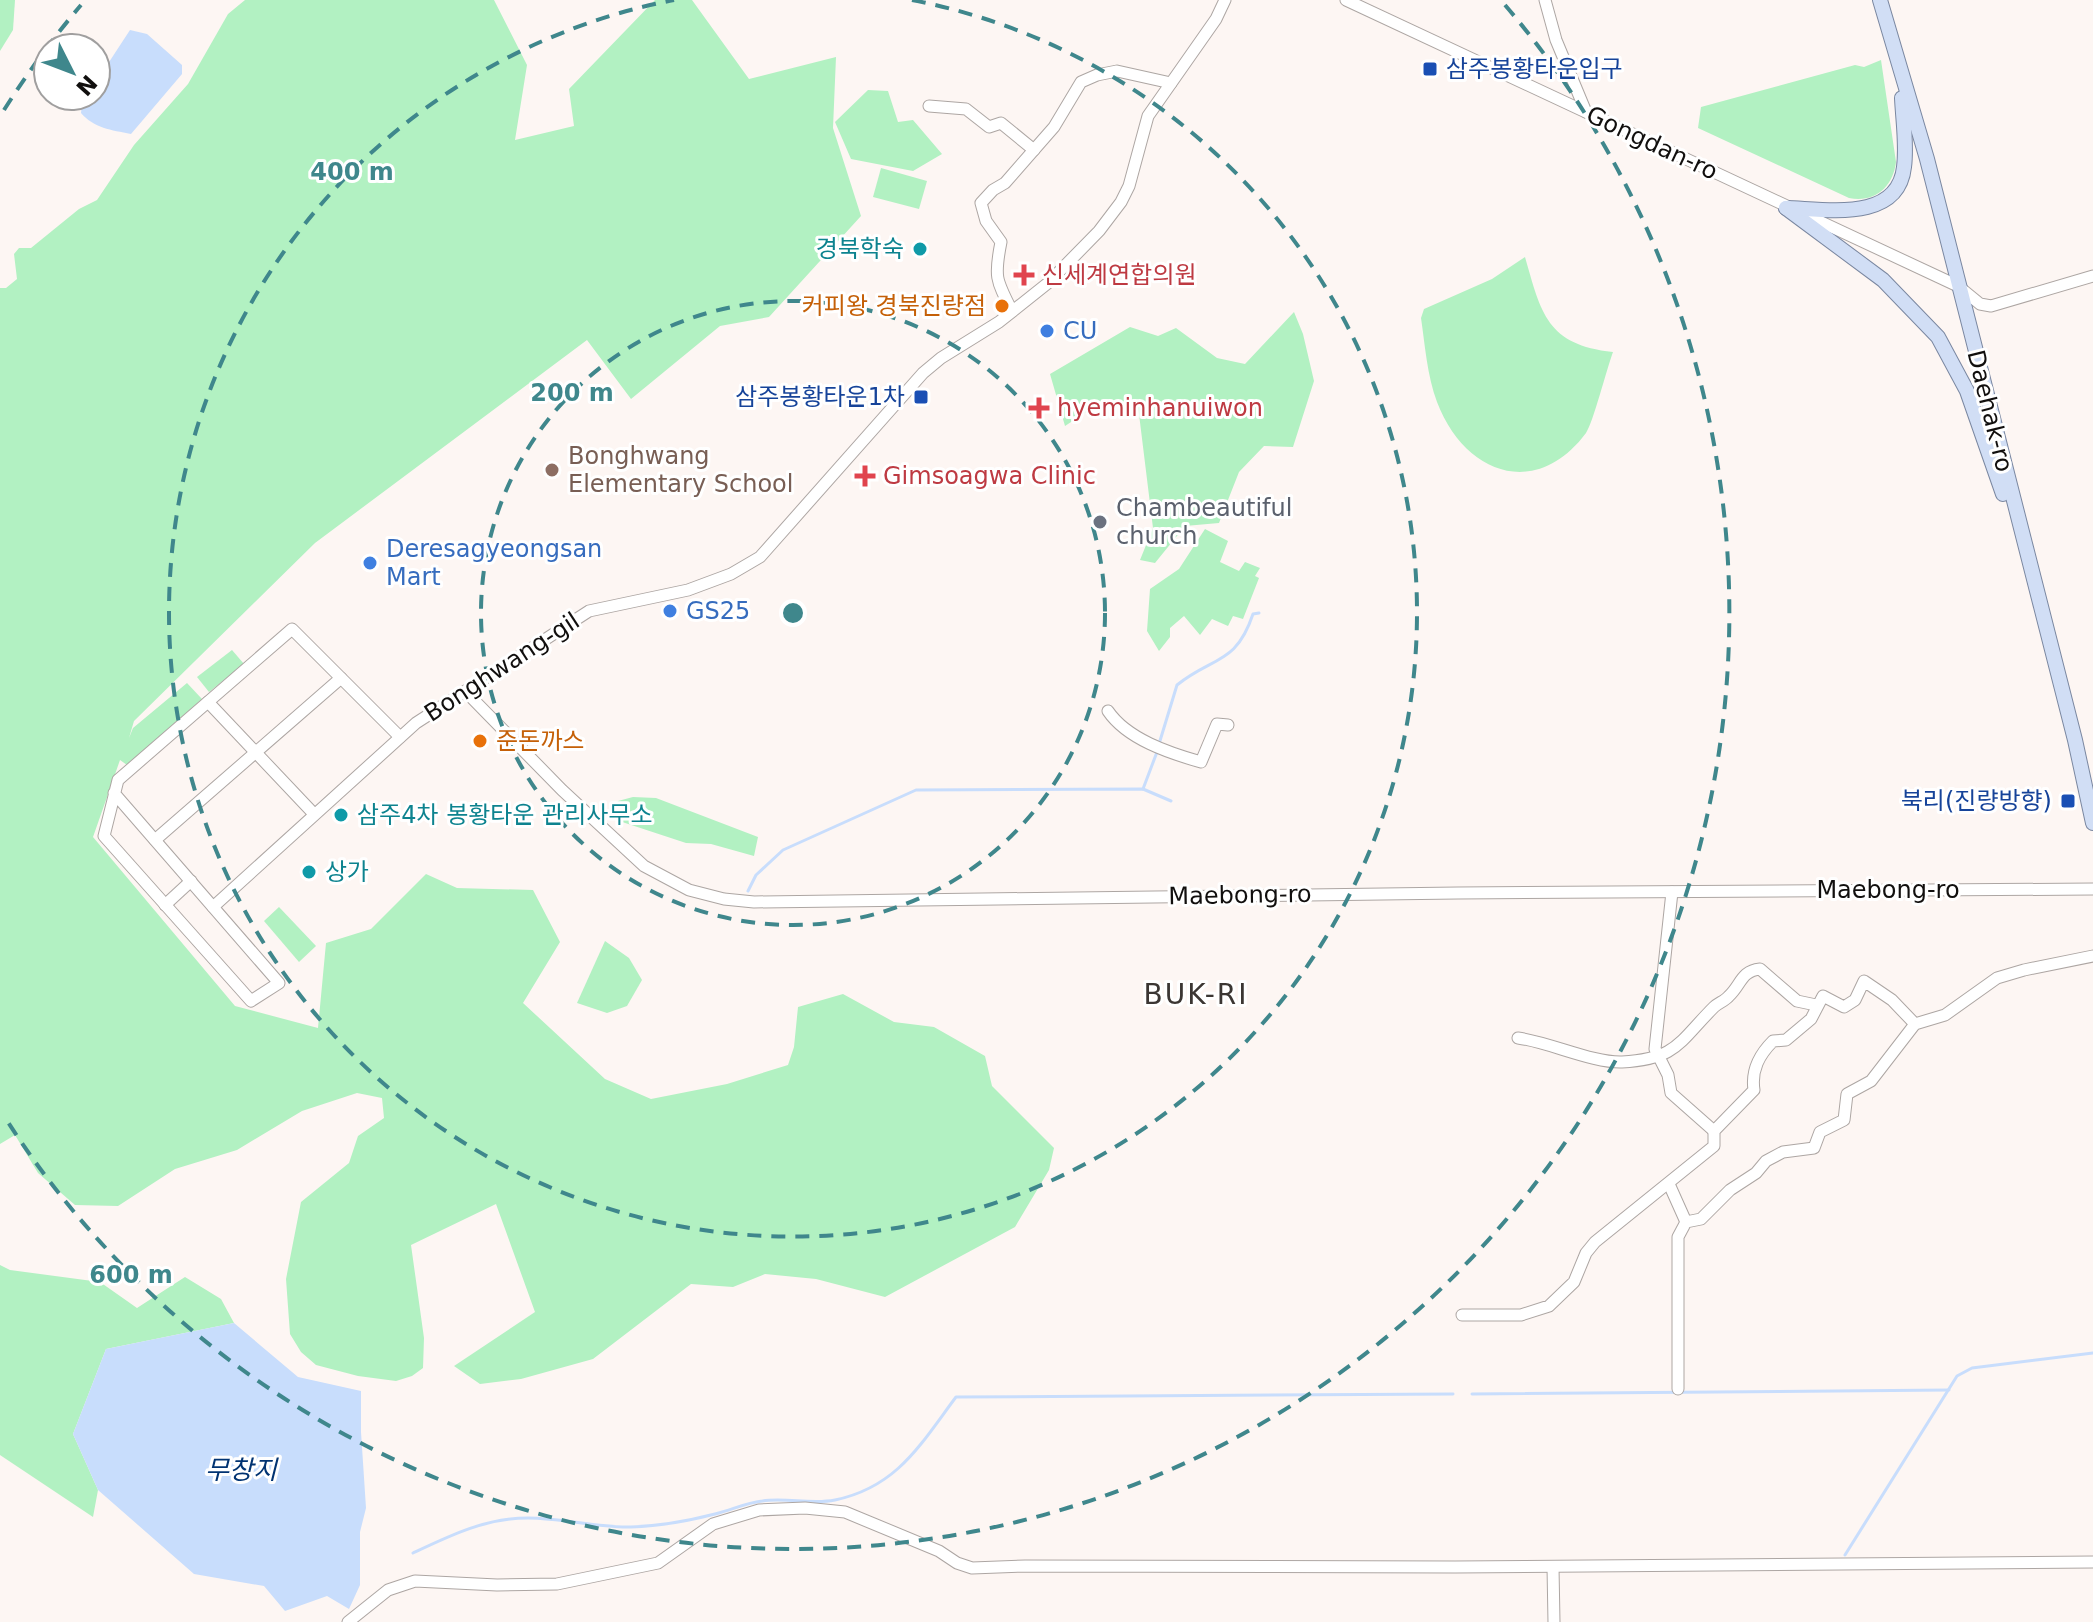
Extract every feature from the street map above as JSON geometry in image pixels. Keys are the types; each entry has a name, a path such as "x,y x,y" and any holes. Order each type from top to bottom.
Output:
{"main road":[{"name":"Daehak-ro","path":"1880,0 1927,159 2093,823"},
{"path":"1786,208 1852,209 1869,207 1888,199 1898,187 1904,170 1902,73"},
{"path":"1786,208 1883,280 1938,337 1967,391 2029,560"}],"street":[{"name":"Bonghwang-gil","path":"213,907 416,723 589,611 688,590 749,565 760,557 923,373 1012,311 1048,283 1084,248 1121,202 1135,172 1148,116 1216,19 1225,0"},
{"name":"Gongdan-ro","path":"1346,0 1958,286 1980,304 1991,306 2093,276"},
{"path":"1545,0 1556,40 1586,112"},
{"path":"1012,311 997,283 995,268 1001,242 986,221 981,203 1005,183 1054,127 1081,82 1117,71 1171,83"},
{"path":"929,106 966,109 989,127 1001,123 1034,150"},
{"path":"114,793 279,983 251,1001 104,836 114,793 118,780 292,629 400,737"},
{"path":"155,840 341,678"},
{"name":"Maebong-ro","path":"466,692 562,790 644,866 689,890 739,901 2093,889"},
{"path":"208,702 314,814"},
{"path":"1108,711 1116,722 1161,748 1201,762 1222,724"},
{"path":"165,905 191,881"},
{"path":"1672,892 1655,1049 1668,1075 1671,1093 1714,1131"},
{"path":"1686,1222 1701,1219 1766,1161 1783,1152 1814,1148 1820,1132 1844,1120 1847,1094 1871,1081 1915,1024 1945,1015 1997,978 2093,956"},
{"path":"1518,1038 1620,1062 1659,1056 1678,1047 1716,1004 1729,996 1742,976 1760,969 1797,1001 1816,1005"},
{"path":"1462,1315 1521,1315 1549,1306 1574,1282 1586,1253 1595,1242 1714,1146 1714,1131 1754,1090 1751,1075 1764,1050 1773,1041 1786,1040 1811,1019 1823,996 1844,1007 1855,1000 1864,981 1892,1000 1915,1024"},
{"path":"1669,1184 1686,1222"},
{"path":"1678,1389 1678,1237 1686,1222"},
{"path":"348,1622 388,1590 415,1581 557,1584 658,1563 713,1524 759,1510 845,1512 939,1551 957,1563 982,1568 2093,1562"},
{"path":"1553,1567 1554,1622"}],"green space":[{"path":"0,0 15,0 13,30 0,51"},
{"path":"245,0 494,0 527,65 515,140 574,126 569,89 655,0 692,0 749,79 836,57 833,128 861,216 769,317 720,326 631,399 587,340 315,543 134,721 129,738 133,728 187,683 202,699 127,765 120,760 93,837 235,1006 318,1028 326,943 371,929 426,874 457,888 533,890 560,942 523,1003 605,1079 651,1099 727,1084 788,1065 794,1047 798,1007 843,994 894,1022 934,1027 985,1056 992,1086 1054,1148 1049,1170 1015,1227 885,1297 816,1279 765,1274 733,1287 691,1284 593,1359 521,1379 480,1384 454,1366 535,1312 496,1204 411,1245 424,1338 423,1368 412,1376 396,1381 358,1376 316,1365 301,1352 290,1334 286,1279 301,1202 349,1163 358,1136 384,1118 382,1098 357,1093 302,1111 237,1150 175,1169 118,1206 75,1205 38,1173 15,1135 0,1144 0,288 6,288 17,279 14,254 19,248 31,248 79,209 97,200 134,145 188,84 228,14"},
{"path":"1881,60 1896,162 1887,186 1867,198 1849,198 1698,128 1701,107 1855,65 1864,67"},
{"path":"868,90 888,91 898,122 913,120 942,154 913,171 851,159 835,122"},
{"path":"881,168 927,181 919,209 873,197"},
{"path":"1525,257 1542,310 1560,334 1591,348 1613,352 1586,433 1566,454 1545,467 1524,472 1502,470 1483,461 1464,446 1449,427 1431,381 1421,318 1424,309 1492,279"},
{"path":"1294,312 1303,334 1314,381 1293,447 1264,446 1239,472 1219,523 1185,526 1155,563 1140,560 1153,528 1138,406 1106,399 1065,426 1050,374 1130,327 1158,336 1176,328 1217,358 1245,364"},
{"path":"1205,529 1228,541 1220,562 1239,571 1245,562 1260,568 1255,576 1259,578 1243,619 1233,616 1228,626 1212,619 1200,635 1184,616 1170,628 1170,637 1159,651 1147,631 1150,589 1179,569"},
{"path":"232,650 244,664 209,692 197,677"},
{"path":"633,797 656,798 758,837 754,856 711,844 686,843 610,818 618,801"},
{"path":"279,907 316,946 299,962 264,921"},
{"path":"605,941 629,958 642,980 627,1006 607,1013 577,1003"},
{"path":"0,1265 10,1270 100,1282 137,1308 185,1277 221,1299 234,1323 106,1349 73,1434 98,1490 93,1517 0,1455"}],"water":[{"path":"130,30 147,34 182,65 182,74 131,134 97,125 81,113 112,112 112,58"},
{"name":"무창지","path":"234,1323 298,1377 361,1391 366,1508 360,1532 360,1585 349,1609 327,1596 285,1611 264,1586 194,1574 98,1490 73,1434 106,1349"}],"waterway":[{"path":"1159,744 1177,685 1231,651 1239,643 1253,614 1259,613"},
{"path":"1143,789 1157,752"},
{"path":"748,891 756,875 783,850 916,790 1143,789 1171,801"},
{"path":"1845,1555 1957,1376 1972,1368 2093,1353"},
{"path":"1472,1394 1949,1390"},
{"path":"413,1553 469,1529 513,1519 541,1518 605,1526 642,1526 694,1519 762,1501 817,1502 857,1494 875,1485 905,1462 956,1397 1453,1394"}],"place":[{"name":"삼주봉황타운입구","path":"1430,69"},
{"name":"경북학숙","path":"920,249"},
{"name":"신세계연합의원","path":"1024,275"},
{"name":"커피왕 경북진량점","path":"1002,306"},
{"name":"CU","path":"1047,331"},
{"name":"삼주봉황타운1차","path":"921,397"},
{"name":"hyeminhanuiwon","path":"1039,408"},
{"name":"Bonghwang Elementary School","path":"552,470"},
{"name":"Gimsoagwa Clinic","path":"865,476"},
{"name":"Chambeautiful church","path":"1100,522"},
{"name":"Deresagyeongsan Mart","path":"370,563"},
{"name":"GS25","path":"670,611"},
{"name":"준돈까스","path":"480,741"},
{"name":"북리(진량방향)","path":"2068,801"},
{"name":"삼주4차 봉황타운 관리사무소","path":"341,815"},
{"name":"상가","path":"309,872"}],"district":[{"name":"BUK-RI","path":"1196,994"}]}
